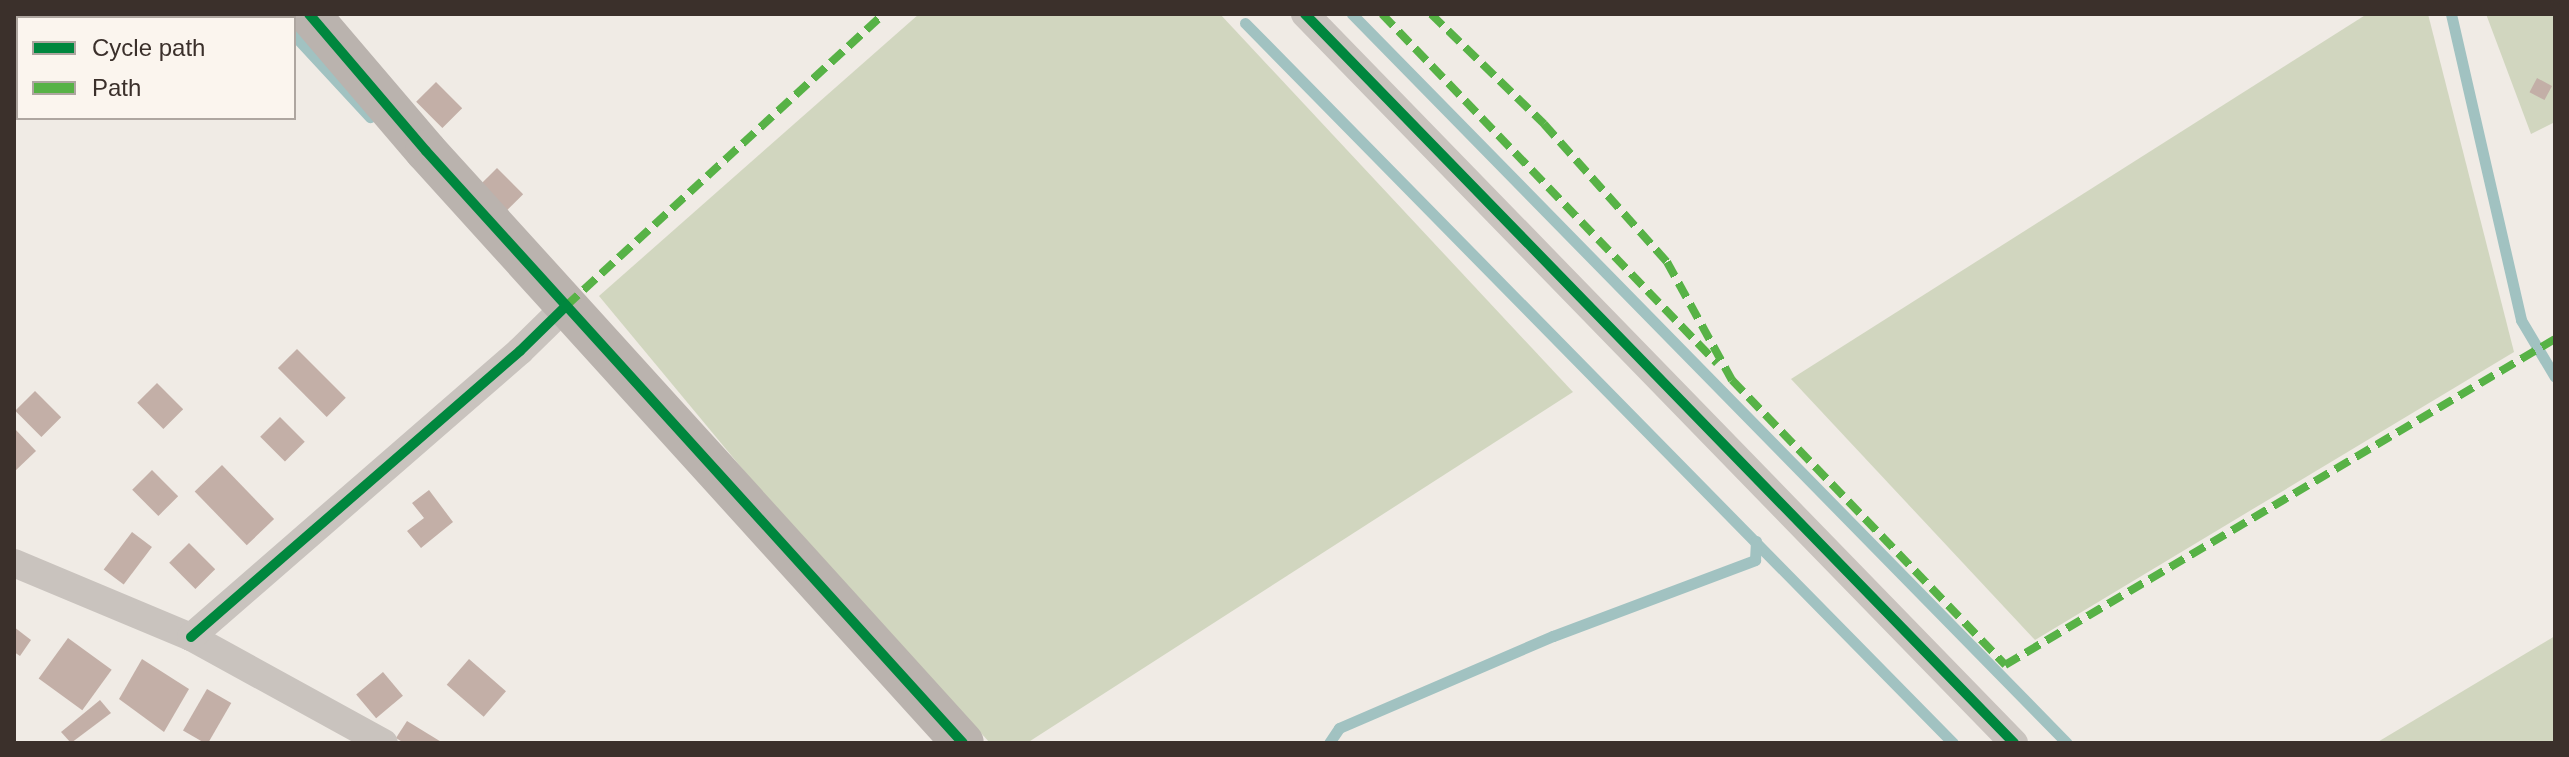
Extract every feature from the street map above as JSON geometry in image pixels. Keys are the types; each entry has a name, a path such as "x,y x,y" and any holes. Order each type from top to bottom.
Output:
{"street":[{"path":"309,14 566,306 963,743"},
{"path":"1305,14 2014,743"},
{"path":"191,637 566,306"},
{"path":"20,573 191,637 384,743"}],"green space":[{"path":"919,14 1220,14 1573,392 1027,743 990,743 750,478 599,296"},
{"path":"2367,14 2428,14 2514,352 2035,640 1791,379"},
{"path":"2486,14 2555,14 2555,122 2531,134"},
{"path":"2555,636 2555,743 2376,743"}],"building":[{"path":"2537,78 2552,86 2544,100 2529,92"},
{"path":"436,82 462,108 442,128 416,102"},
{"path":"497,168 523,194 503,214 477,188"},
{"path":"297,349 346,398 327,417 278,368"},
{"path":"157,383 183,409 163,429 137,403"},
{"path":"35,391 61,417 41,437 15,411"},
{"path":"280,417 305,442 285,462 260,437"},
{"path":"14,428 36,451 14,472"},
{"path":"222,465 274,519 247,545 195,491"},
{"path":"152,470 178,496 158,516 132,490"},
{"path":"429,490 453,522 421,548 407,531 424,518 412,503"},
{"path":"132,532 152,547 124,585 104,570"},
{"path":"189,543 215,569 195,589 169,563"},
{"path":"14,627 31,640 20,656 14,652"},
{"path":"68,638 112,670 82,710 39,678"},
{"path":"142,659 189,689 164,732 119,699"},
{"path":"469,659 506,691 484,717 447,685"},
{"path":"383,672 403,696 376,718 356,694"},
{"path":"207,689 231,703 208,743 183,731"},
{"path":"100,700 111,713 71,743 61,732"},
{"path":"407,721 443,743 404,743 396,738"}],"waterway":[{"path":"1352,14 2067,743"},
{"path":"2451,14 2521,320 2555,377"},
{"path":"1245,23 1953,743"},
{"path":"296,37 370,117"},
{"path":"1329,743 1339,728 1553,636 1755,560 1756,541"}],"marked path":[{"path":"566,306 883,14"},
{"path":"1382,14 1717,363"},
{"path":"1431,14 1544,124 1667,262 1732,380 2005,665 2555,339"}],"cycle path":[{"path":"309,14 426,151 963,743"},
{"path":"1305,14 2014,743"},
{"path":"191,637 520,351 566,306"}]}
